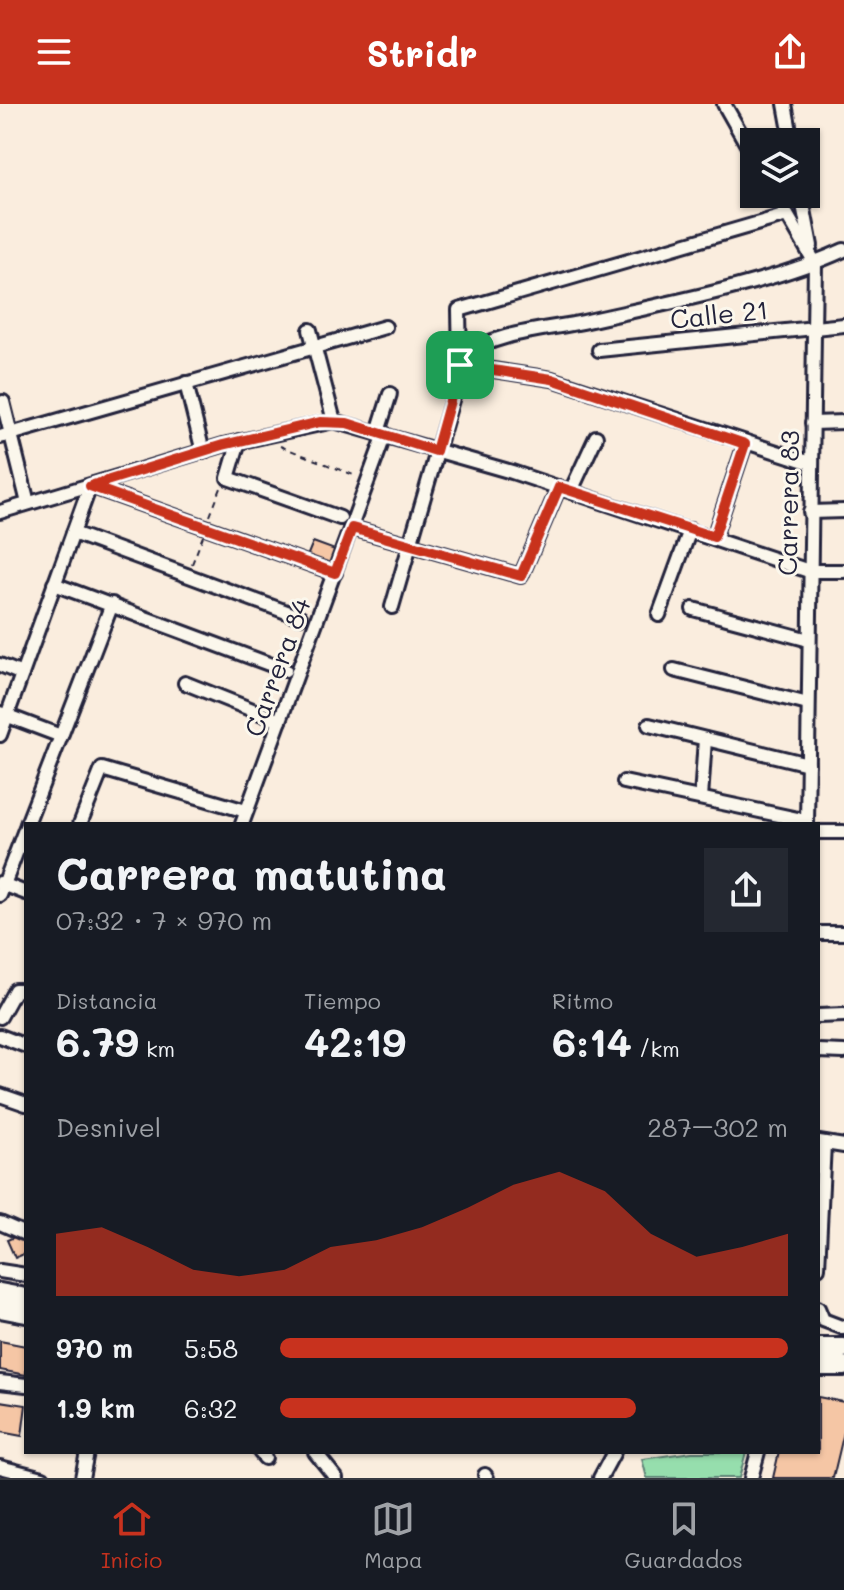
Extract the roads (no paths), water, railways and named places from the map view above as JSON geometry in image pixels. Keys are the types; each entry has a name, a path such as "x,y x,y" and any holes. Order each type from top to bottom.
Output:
{"highway":[{"path":"0,1293 24,1298"},
{"path":"0,1308 24,1313"},
{"path":"820,1348 844,1348"},
{"path":"820,1366 844,1366"}],"street":[{"path":"724,104 740,132"},
{"path":"785,104 789,128"},
{"path":"783,208 814,258"},
{"name":"Carrera 83","path":"804,208 814,258 807,822"},
{"path":"460,365 459,310 787,215"},
{"path":"392,607 465,355 488,342 629,311 844,250"},
{"name":"Calle 21","path":"599,350 844,325"},
{"path":"6,436 385,327"},
{"path":"310,330 334,421"},
{"path":"460,365 552,379 811,463"},
{"path":"186,383 203,452"},
{"name":"Carrera 84","path":"244,818 352,528 382,433 390,394"},
{"path":"3,402 6,436 28,503"},
{"path":"0,512 239,441 334,421 565,489 809,571 844,571"},
{"path":"812,423 844,422"},
{"path":"352,528 521,576 565,489 596,437"},
{"path":"239,441 228,478 340,518"},
{"path":"714,537 745,444"},
{"path":"0,735 3,714 22,674 90,486"},
{"path":"90,486 335,573"},
{"path":"810,512 844,511"},
{"path":"659,615 690,530"},
{"path":"73,533 300,617"},
{"path":"54,584 285,670"},
{"path":"29,822 112,604"},
{"path":"693,609 809,640"},
{"path":"0,665 22,674"},
{"path":"674,670 808,704"},
{"path":"185,683 280,721"},
{"path":"3,714 61,736"},
{"path":"649,725 808,764"},
{"path":"701,798 705,739"},
{"path":"81,822 102,769 244,818"},
{"path":"624,782 807,822"},
{"path":"820,832 844,832"},
{"path":"24,833 1,887 24,893"},
{"path":"820,933 844,933"},
{"path":"0,1017 15,990 24,990"},
{"path":"820,1016 844,1015"},
{"path":"0,1036 24,1045"},
{"path":"820,1051 844,1052"},
{"path":"0,1095 24,1103"},
{"path":"820,1185 821,1143 844,1146"},
{"path":"0,1223 23,1233"},
{"path":"0,1271 24,1275"},
{"path":"820,1313 823,1320 844,1328"},
{"path":"0,1382 24,1385"},
{"path":"82,1478 87,1454"},
{"path":"317,1454 336,1478"},
{"path":"600,1478 613,1454"},
{"path":"751,1478 757,1454"},
{"path":"0,1467 43,1478"}]}
